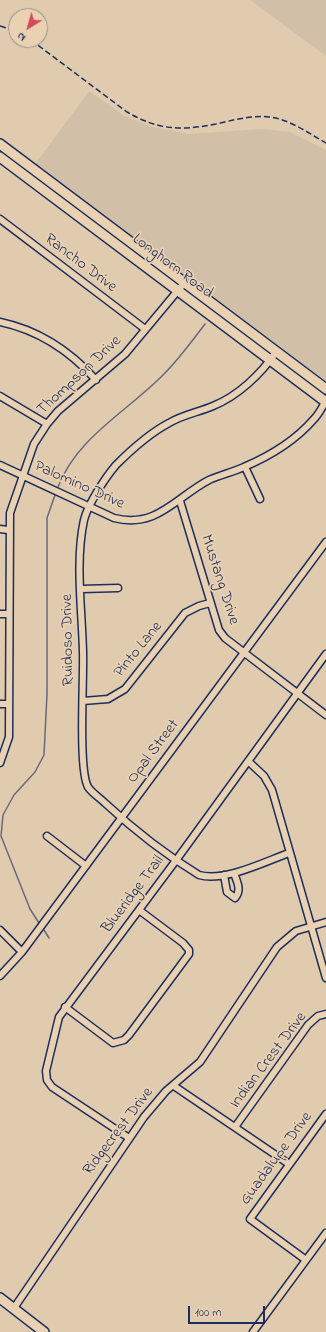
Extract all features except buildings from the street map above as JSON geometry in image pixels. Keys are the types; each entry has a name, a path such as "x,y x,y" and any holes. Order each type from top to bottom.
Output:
{"main road":[{"name":"Longhorn Road","path":"0,144 326,389"},
{"path":"4,159 13,154"},
{"name":"Longhorn Road","path":"4,159 326,402"},
{"path":"0,1298 44,1332"}],"street":[{"name":"Rancho Drive","path":"0,219 145,329"},
{"name":"Thompson Drive","path":"0,763 9,736 8,530 10,513 34,444 46,424 58,411 125,354 185,282"},
{"path":"0,322 27,330 55,344 82,364 96,380"},
{"name":"Ruidoso Drive","path":"276,352 270,361 249,382 227,399 214,406 169,422 142,443 116,466 89,507 84,520 80,551 83,752 88,786 122,818 199,874 213,877 234,872 289,853"},
{"path":"0,396 46,424"},
{"name":"Palomino Drive","path":"0,465 114,518 134,520 152,517 180,501 210,480 245,467 280,450 314,419 326,402"},
{"path":"245,467 260,499"},
{"name":"Mustang Drive","path":"180,501 219,630 225,638 326,715"},
{"path":"0,529 8,530"},
{"name":"Opal Street","path":"0,976 22,952 326,542"},
{"path":"81,589 118,588"},
{"name":"Pinto Lane","path":"83,702 108,699 125,689 185,614 199,606 210,603"},
{"path":"0,614 9,614"},
{"name":"Blueridge Trail","path":"129,1138 52,1087 47,1080 46,1070 59,1017 177,859 326,654"},
{"path":"0,704 9,704"},
{"path":"248,761 261,773 272,790 326,978"},
{"path":"47,836 86,866"},
{"path":"224,874 227,892 235,898 238,894 239,887 234,872"},
{"path":"65,1007 113,1042 124,1040 129,1035 189,954 189,950 183,943 139,910"},
{"name":"Ridgecrest Drive","path":"14,1308 129,1138 166,1091 174,1086 200,1062 277,947 296,931 326,922"},
{"path":"0,930 22,952"},
{"name":"Indian Crest Drive","path":"235,1127 308,1025 313,1020 326,1014"},
{"path":"174,1086 289,1164"},
{"name":"Guadalupe Drive","path":"306,1260 250,1219 326,1114"},
{"path":"253,1332 326,1233"}],"shaded area":[{"path":"250,0 326,0 326,56"},
{"path":"89,91 123,115 152,127 189,134 262,129 290,132 326,150 326,381 36,163"}],"waterway":[{"path":"58,487 67,469 90,439 164,374 205,324"},
{"path":"39,923 30,909 1,836 3,815 14,795 35,772 44,755 47,694 47,518 55,495"},
{"path":"44,930 49,938"}],"railway":[{"path":"0,26 8,28"},
{"path":"42,48 127,112 159,126 191,128 249,117 270,117 292,124 326,143"}]}
